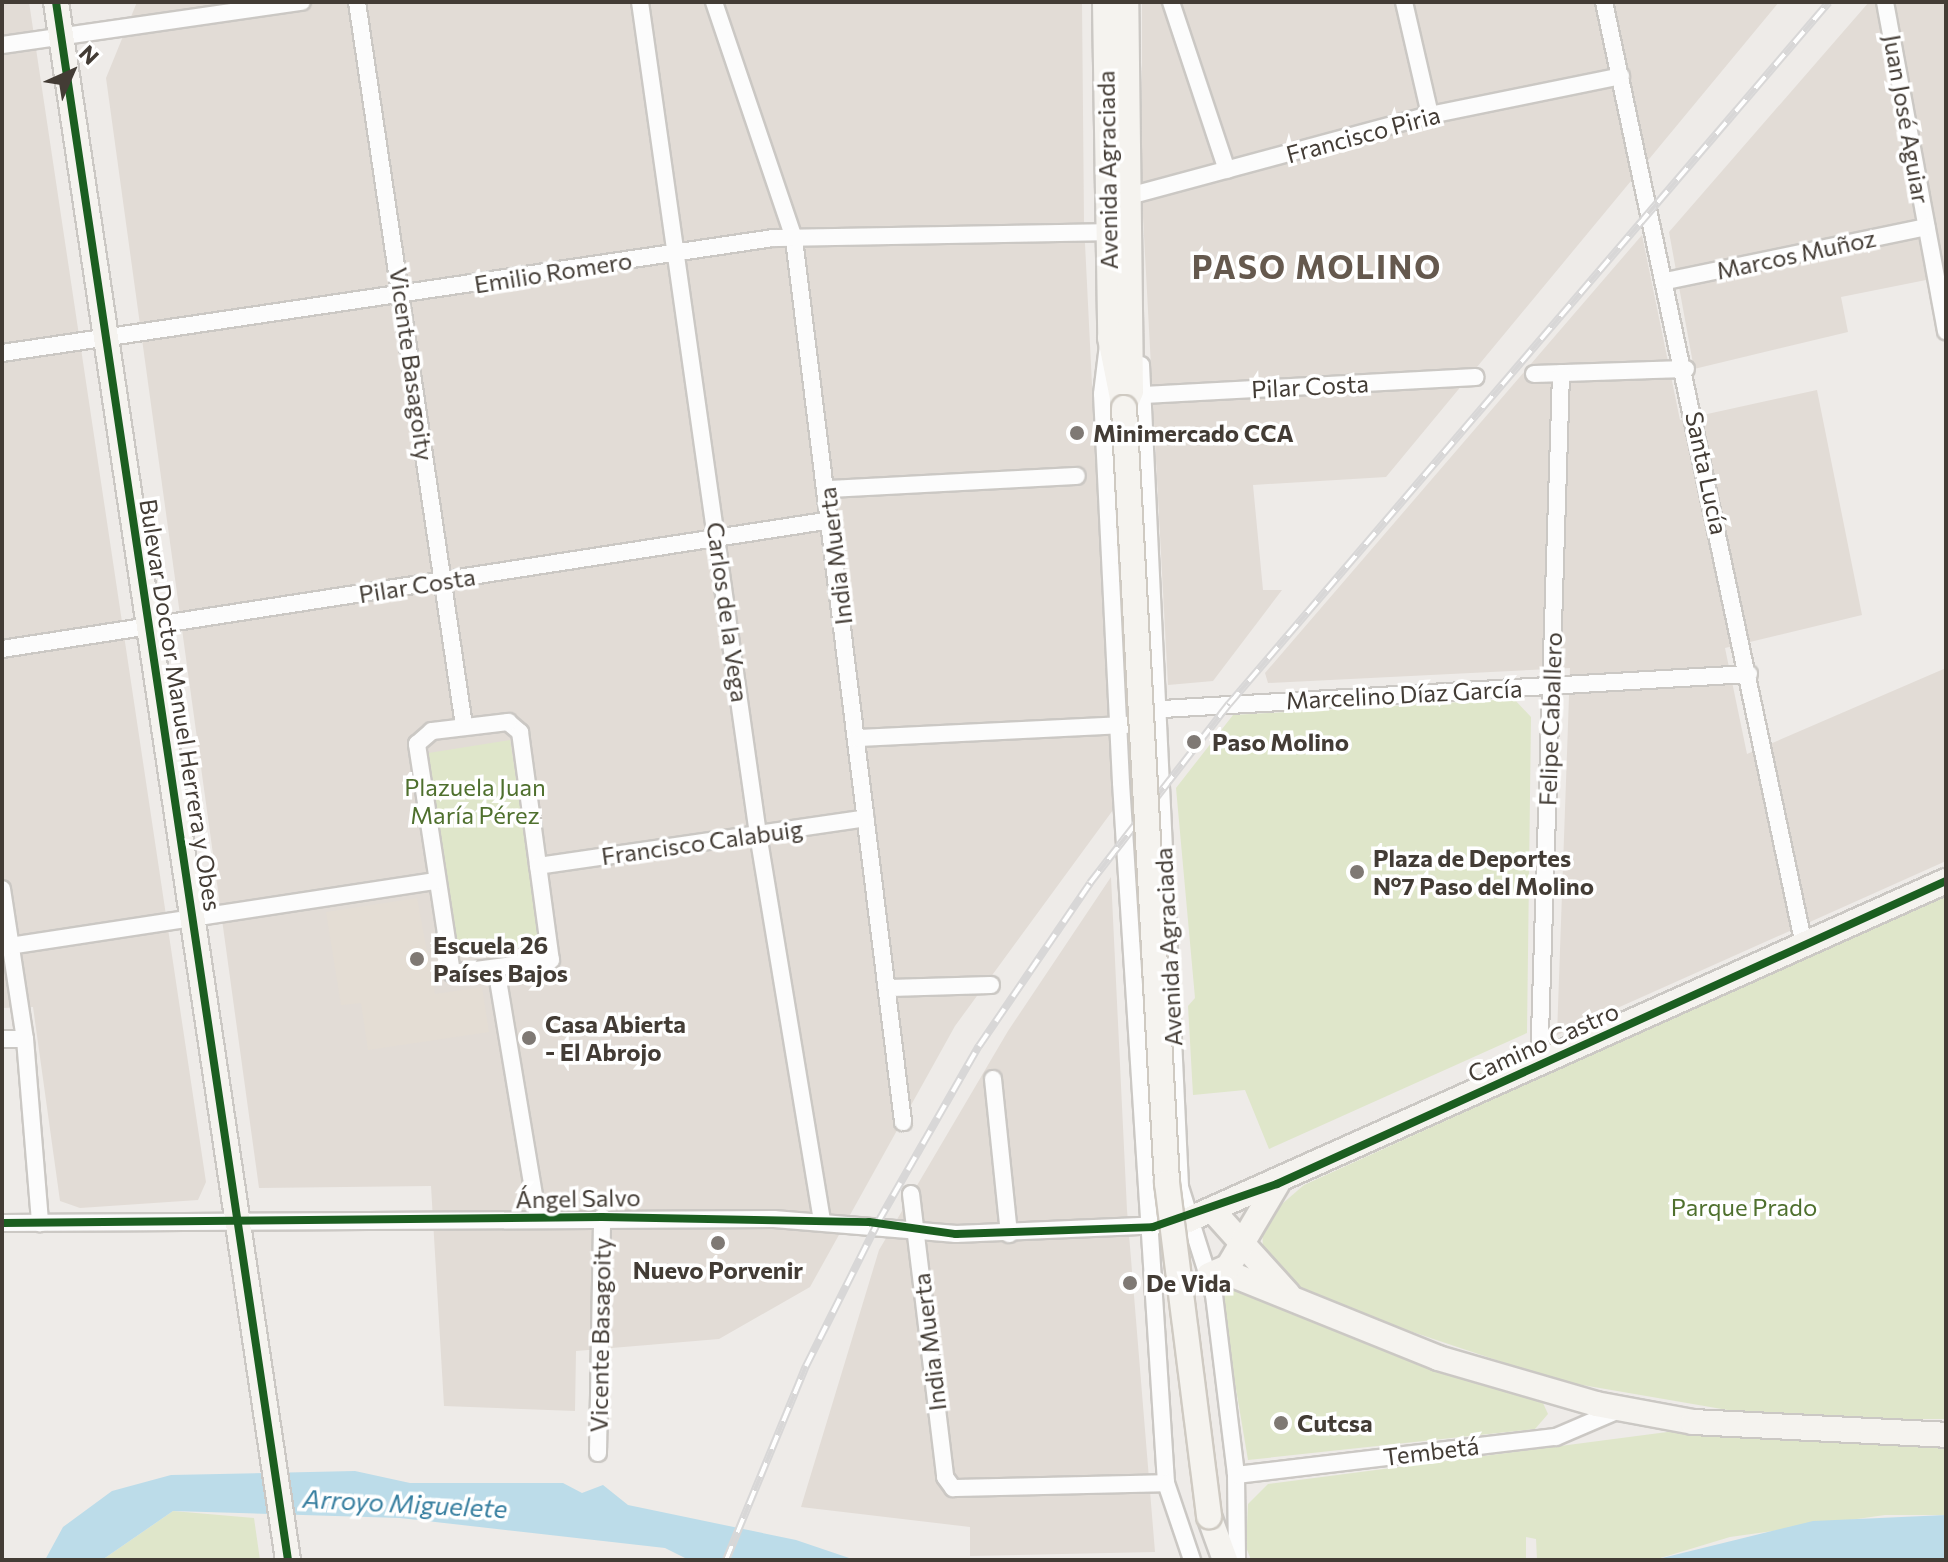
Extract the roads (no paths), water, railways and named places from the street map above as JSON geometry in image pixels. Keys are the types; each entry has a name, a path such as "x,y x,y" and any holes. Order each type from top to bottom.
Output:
{"street":[{"name":"Bulevar Doctor Manuel Herrera y Obes","path":"56,2 101,338 151,628 288,1560"},
{"path":"2,45 302,2"},
{"name":"Vicente Basagoity","path":"357,2 403,296 440,581 464,726"},
{"name":"Carlos de la Vega","path":"640,2 758,834 822,1221"},
{"name":"India Muerta","path":"714,2 794,239 890,988 903,1122"},
{"name":"Avenida Agraciada","path":"1105,2 1117,200 1120,333 1102,394 1119,726 1158,1279 1166,1483 1192,1560"},
{"name":"Avenida Agraciada","path":"1126,2 1117,200 1108,232 1120,333 1134,401 1180,1187 1188,1220 1216,1273 1236,1475 1237,1560"},
{"path":"1171,2 1227,170"},
{"path":"1404,2 1430,115"},
{"name":"Santa Lucía","path":"1604,2 1686,369 1804,945"},
{"name":"Juan José Aguiar","path":"1885,2 1946,331"},
{"name":"Francisco Piria","path":"1117,200 1430,115 1621,76"},
{"name":"Marcos Muñoz","path":"1666,281 1926,227"},
{"name":"Emilio Romero","path":"2,353 403,296 677,252 794,239 1108,232"},
{"path":"1534,374 1686,369"},
{"name":"Felipe Caballero","path":"1539,1066 1561,373"},
{"name":"Pilar Costa","path":"1134,401 1476,377"},
{"name":"Avenida Agraciada","path":"1134,401 1167,1183 1209,1516 1207,1560"},
{"path":"828,489 1077,476"},
{"name":"Pilar Costa","path":"2,649 831,520"},
{"name":"Marcelino Díaz García","path":"857,738 1144,724 1154,709 1749,674"},
{"path":"508,722 520,732 538,866 551,960 452,973 415,753 432,731 508,722"},
{"name":"Francisco Calabuig","path":"538,866 866,818"},
{"path":"10,946 436,881"},
{"name":"Camino Castro","path":"1153,1227 1188,1220 1277,1184 1946,881"},
{"path":"2,889 25,1039 40,1223"},
{"path":"496,968 538,1219"},
{"path":"890,988 991,985"},
{"path":"2,1039 25,1039"},
{"path":"993,1079 1009,1234"},
{"path":"1216,1273 1241,1243 1277,1184"},
{"name":"India Muerta","path":"911,1194 945,1477 953,1488 1166,1483"},
{"path":"1213,1211 1292,1298"},
{"name":"Vicente Basagoity","path":"598,1453 602,1217"},
{"name":"Ángel Salvo","path":"2,1223 602,1217 822,1221 916,1232 1009,1234 1153,1227"},
{"path":"1158,1279 1216,1273 1292,1298 1438,1358 1621,1409 1693,1422 1946,1435"},
{"name":"Tembetá","path":"1236,1475 1556,1437 1621,1409"},
{"name":"Avenida Agraciada","path":"1209,1516 1225,1560"}],"water":[{"name":"Arroyo Miguelete","path":"355,1471 410,1483 563,1483 582,1493 603,1485 628,1505 796,1540 855,1560 689,1560 665,1548 400,1518 173,1511 102,1560 45,1560 63,1527 112,1491 171,1475"},
{"path":"1946,1515 1946,1560 1654,1560 1813,1521"}],"railway":[{"path":"726,1560 806,1366 878,1222 979,1046 1090,883 1229,704 1829,2"}],"place":[{"name":"Minimercado CCA","path":"1077,433"},
{"name":"Paso Molino","path":"1194,742"},
{"name":"Plaza de Deportes Nº7 Paso del Molino","path":"1357,872"},
{"name":"Escuela 26 Países Bajos","path":"417,959"},
{"name":"Casa Abierta - El Abrojo","path":"529,1038"},
{"name":"Nuevo Porvenir","path":"718,1243"},
{"name":"De Vida","path":"1130,1283"},
{"name":"Cutcsa","path":"1281,1423"}],"district":[{"name":"PASO MOLINO","path":"1317,266"}],"park label":[{"name":"Plazuela Juan María Pérez","path":"475,801"},
{"name":"Parque Prado","path":"1744,1207"}]}
